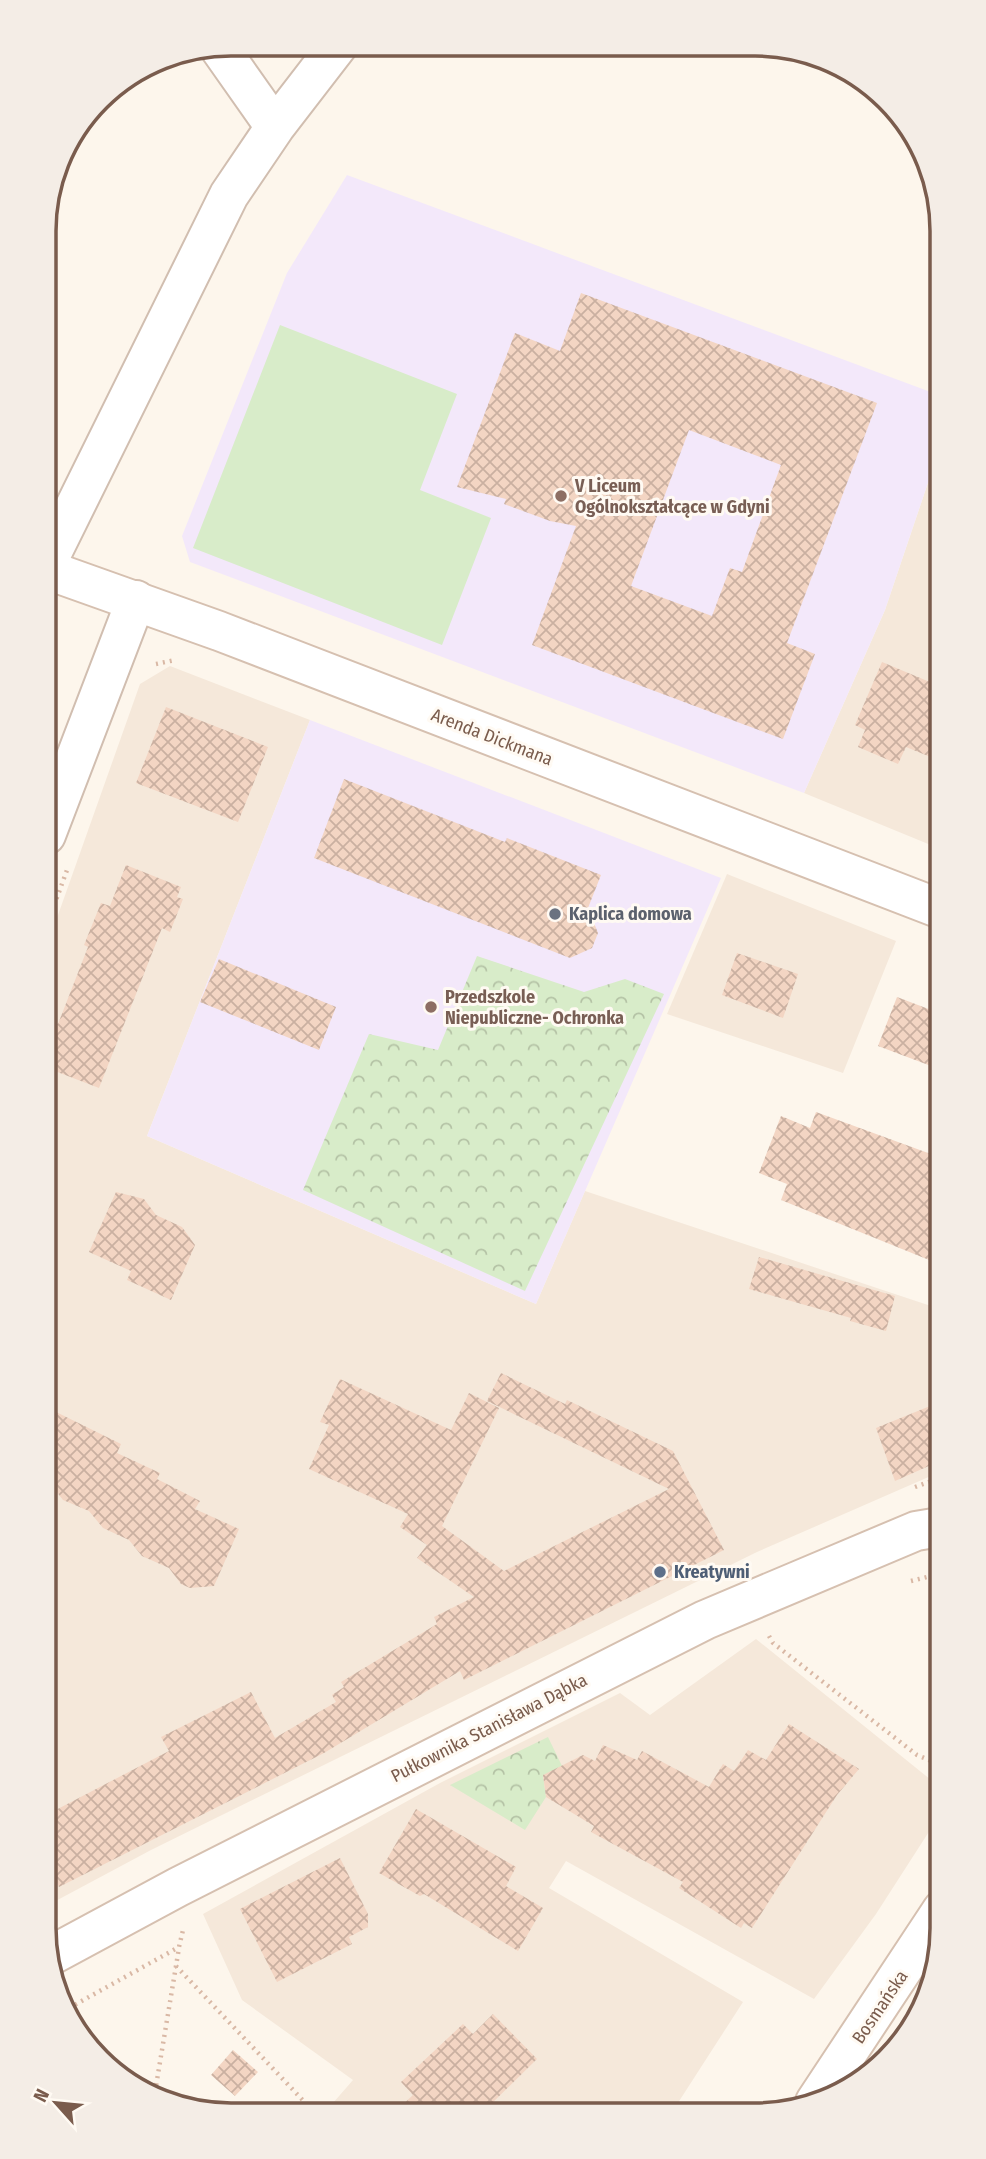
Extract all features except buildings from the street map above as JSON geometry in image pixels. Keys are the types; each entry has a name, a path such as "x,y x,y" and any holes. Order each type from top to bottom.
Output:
{"street":[{"path":"225,56 275,127"},
{"path":"56,546 229,195 275,127 331,56"},
{"name":"Arenda Dickmana","path":"56,572 136,600 930,905"},
{"path":"56,809 136,600"},
{"name":"Pułkownika Stanisława Dąbka","path":"57,1952 178,1887 705,1620 916,1531 930,1529"},
{"name":"Bosmańska","path":"825,2088 930,1928"}],"path":[{"path":"914,1487 930,1481"},
{"path":"767,1632 773,1643 917,1755 930,1760"},
{"path":"156,2086 187,1905 178,1887"},
{"path":"74,2005 179,1947"},
{"path":"176,1966 305,2103"}],"shaded area":[{"name":"V Liceum Ogólnokształcące w Gdyni","path":"347,175 930,392 930,477 885,610 804,793 190,562 182,536 287,273"},
{"path":"930,477 930,845 804,793 885,610"},
{"path":"170,666 310,720 147,1136 536,1304 585,1191 930,1306 930,1476 757,1552 151,1850 56,1901 56,921 140,684"},
{"name":"Przedszkole Niepubliczne- Ochronka","path":"310,720 721,878 536,1304 147,1136"},
{"path":"727,874 896,941 843,1073 667,1014"},
{"path":"756,1639 930,1779 930,1830 876,1914 814,1999 566,1861 549,1888 743,2002 678,2103 333,2103 353,2080 242,2000 203,1914 440,1783 620,1693 650,1715"}],"green space":[{"path":"280,325 457,394 420,490 491,518 442,645 193,548"},
{"path":"477,956 584,992 625,979 664,994 525,1291 303,1190 369,1034 438,1050"},
{"path":"548,1737 562,1766 543,1776 546,1797 525,1830 450,1785"}],"place":[{"name":"V Liceum Ogólnokształcące w Gdyni","path":"561,496"},
{"name":"Kaplica domowa","path":"555,914"},
{"name":"Przedszkole Niepubliczne- Ochronka","path":"431,1007"},
{"name":"Kreatywni","path":"660,1572"}]}
